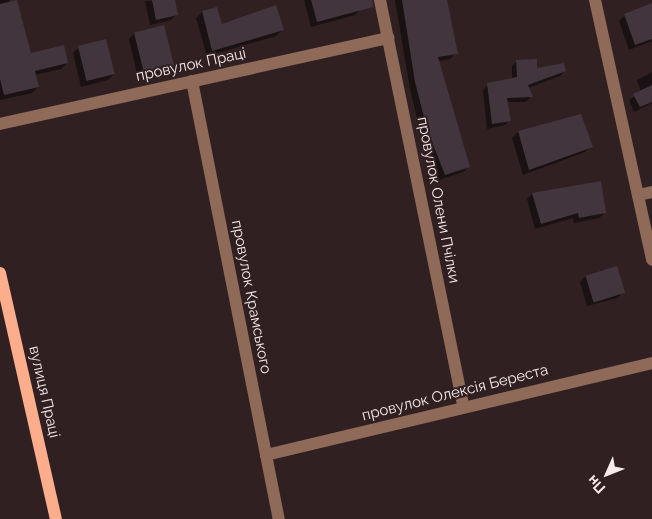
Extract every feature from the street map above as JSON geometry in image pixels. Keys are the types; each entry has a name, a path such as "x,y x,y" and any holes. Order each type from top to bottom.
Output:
{"main road":[{"name":"вулиця Праці","path":"0,273 56,519"}],"street":[{"name":"провулок Олени Пчілки","path":"380,0 464,406"},
{"path":"594,0 652,260"},
{"name":"провулок Праці","path":"0,124 389,38"},
{"name":"провулок Крамського","path":"192,81 279,519"},
{"path":"638,195 652,192"},
{"name":"провулок Олексія Береста","path":"266,455 464,406 652,363"}],"building":[{"path":"17,0 31,53 64,45 68,63 35,71 39,87 4,95 0,79 0,4"},
{"path":"152,0 175,0 178,15 156,20"},
{"path":"311,0 372,0 373,7 317,22"},
{"path":"402,0 447,0 458,54 438,57 470,167 445,175 427,129 415,82"},
{"path":"652,3 652,39 635,45 624,14"},
{"path":"276,5 284,30 212,51 202,11 217,7 222,24"},
{"path":"164,25 174,66 144,73 134,32"},
{"path":"106,39 115,74 87,81 78,46"},
{"path":"537,59 537,68 564,63 566,71 528,85 533,97 507,98 511,121 492,124 487,83 517,77 516,60"},
{"path":"652,85 652,102 640,107 633,94"},
{"path":"581,114 593,147 529,170 518,131"},
{"path":"601,181 606,213 579,218 578,213 541,224 532,193"},
{"path":"617,266 625,293 594,302 585,276"}]}
